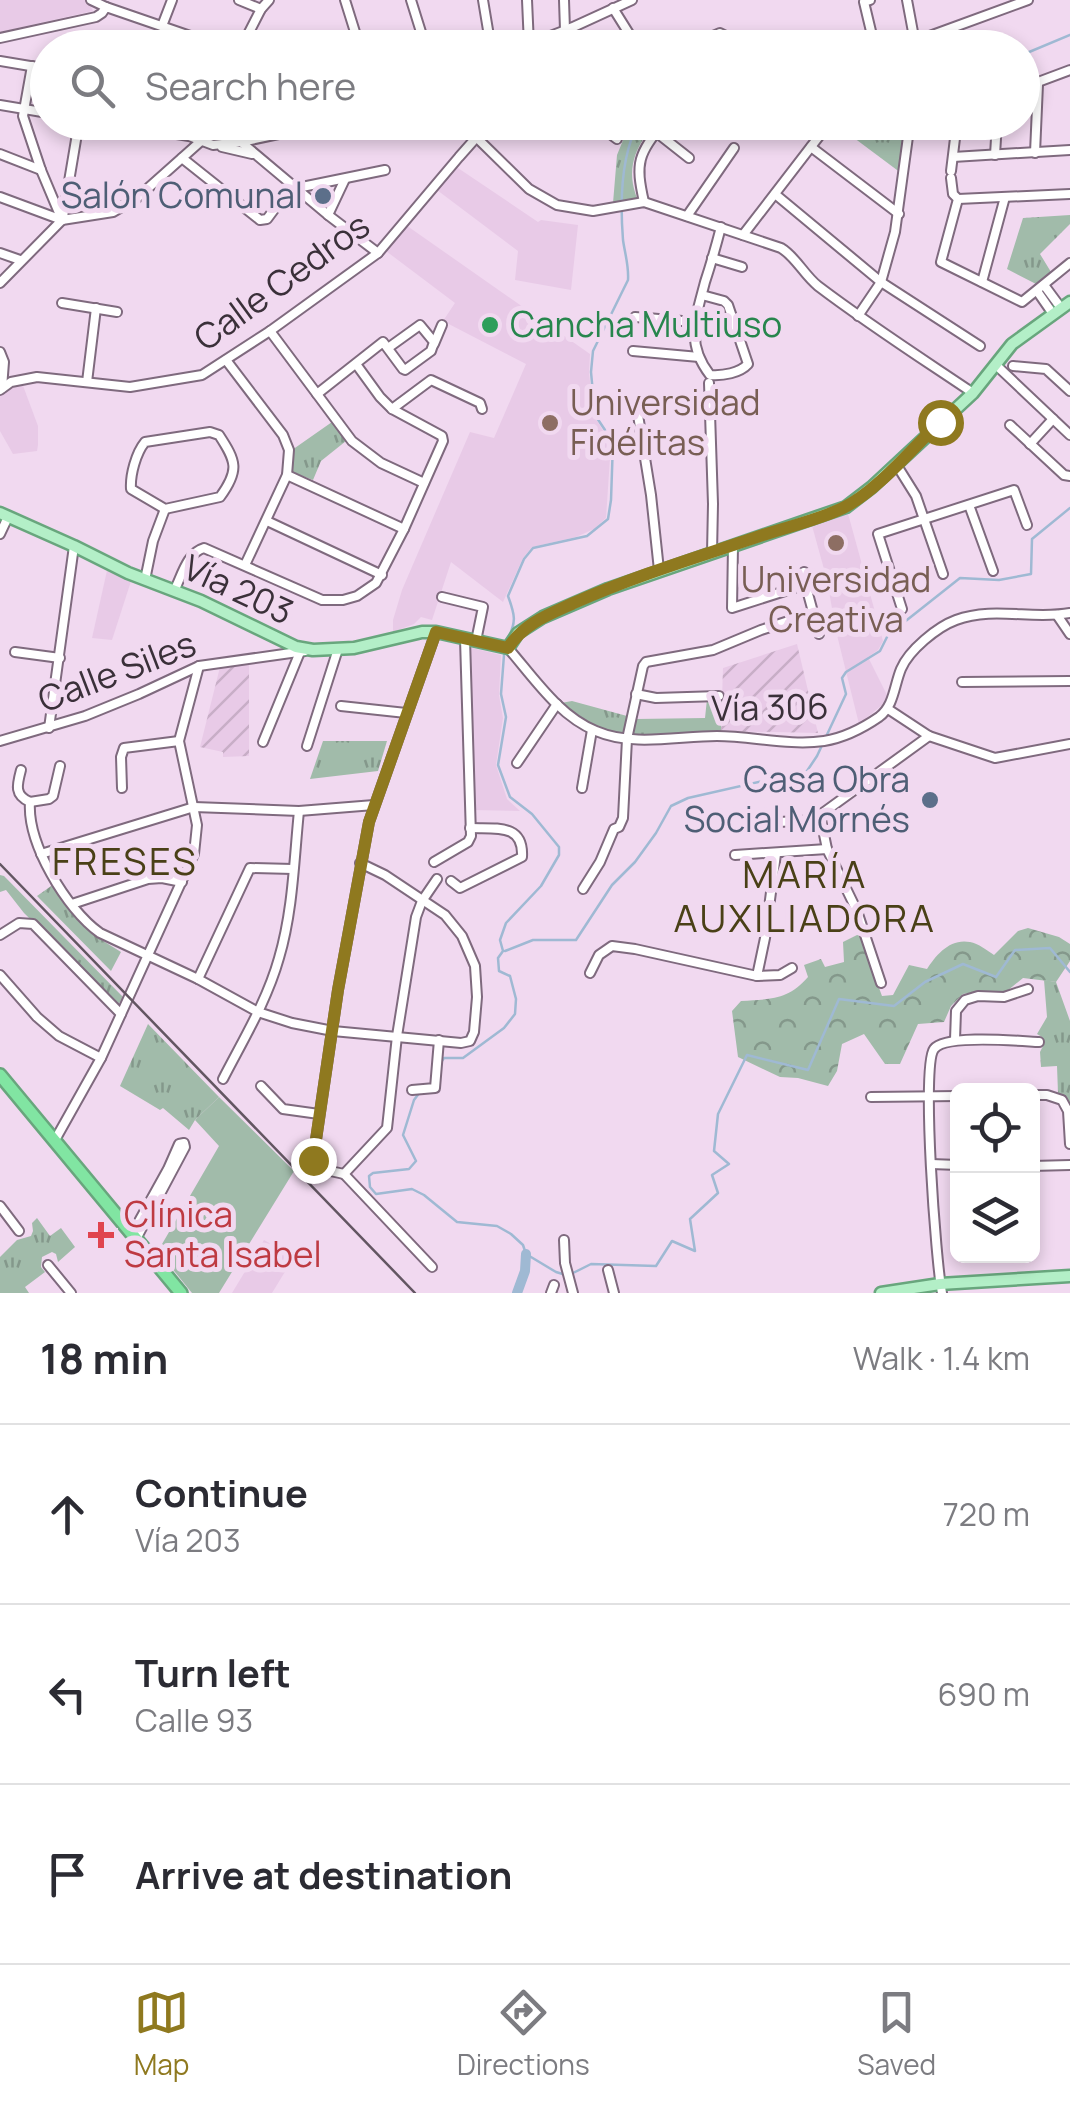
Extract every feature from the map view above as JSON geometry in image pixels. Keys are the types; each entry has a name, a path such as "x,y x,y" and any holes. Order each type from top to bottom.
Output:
{"highway":[{"path":"1,1078 181,1293"}],"main road":[{"path":"508,648 518,633 543,617 659,570 846,507 972,392 1012,344 1062,308"},
{"name":"Vía 203","path":"4,515 144,580 174,589 282,642 313,650 338,649 411,633 436,632 508,648"},
{"path":"278,654 282,642"},
{"path":"881,1293 1070,1276"}],"street":[{"path":"91,0 173,30"},
{"path":"162,26 172,0"},
{"path":"240,0 261,9"},
{"path":"250,30 269,0"},
{"path":"346,0 355,30"},
{"path":"411,0 420,30"},
{"path":"484,0 488,30"},
{"path":"525,30 528,0"},
{"path":"564,0 568,29 632,0"},
{"path":"870,0 864,2 870,30"},
{"path":"908,0 913,30"},
{"path":"952,30 1028,0"},
{"path":"37,30 96,17 106,6"},
{"path":"613,8 627,30"},
{"path":"0,38 30,31"},
{"path":"0,62 30,66"},
{"path":"1040,83 1070,70"},
{"path":"30,77 23,116 30,137"},
{"path":"0,105 30,110"},
{"path":"31,140 62,220"},
{"path":"0,282 62,220 76,140"},
{"path":"213,140 213,144"},
{"path":"213,144 250,140"},
{"name":"Calle Cedros","path":"1,389 11,382 37,377 130,387 202,374 270,331 378,253 474,140"},
{"path":"478,140 530,188 557,205 593,211 644,202 787,252 812,282 972,392"},
{"path":"644,202 638,166 651,140"},
{"path":"666,140 688,158"},
{"path":"743,235 816,140"},
{"path":"858,316 881,282 899,214 908,140"},
{"path":"955,140 951,175 953,194 958,199 1070,194"},
{"path":"996,140 996,155"},
{"path":"1035,153 1036,140"},
{"path":"0,197 62,220 95,216 113,212 138,198 201,141 256,156"},
{"path":"241,142 378,253"},
{"path":"811,146 899,214"},
{"path":"687,216 734,148"},
{"path":"953,158 1070,150"},
{"path":"0,154 41,170"},
{"path":"182,158 262,221 295,186 386,170"},
{"path":"328,216 344,179"},
{"path":"775,194 881,282 980,346"},
{"path":"982,282 1005,197"},
{"path":"958,199 941,262 1022,302 1070,263"},
{"path":"702,295 728,305 748,364 737,372 707,372 695,343 694,322 720,228"},
{"path":"0,253 20,260"},
{"path":"712,258 742,266"},
{"path":"1041,288 1062,308"},
{"path":"62,303 117,312"},
{"path":"87,382 96,308"},
{"path":"635,317 694,322"},
{"path":"316,394 420,325 434,345"},
{"path":"385,345 405,370 432,351 442,326"},
{"path":"270,331 352,441 367,454 424,483"},
{"path":"633,351 699,357"},
{"path":"0,352 4,362 1,389"},
{"path":"226,360 284,435 289,450 287,476 245,565"},
{"path":"174,589 196,550 204,548 331,601 357,596 382,574 442,436 392,409 356,364"},
{"path":"996,365 1070,435"},
{"path":"1014,366 1046,369 1070,391"},
{"path":"392,409 430,380 480,402 482,409"},
{"path":"709,383 712,553"},
{"path":"638,415 659,570"},
{"path":"1030,444 1053,419"},
{"path":"1010,426 1064,475 1070,476"},
{"path":"219,434 234,460 223,494 165,509 131,489 130,480 142,444 219,434"},
{"path":"896,464 916,496 943,574"},
{"path":"287,476 404,529"},
{"path":"902,609 878,534 1014,490 1027,524"},
{"path":"968,506 994,571"},
{"path":"144,580 165,509"},
{"path":"0,534 4,515"},
{"path":"267,521 382,574"},
{"path":"50,728 74,546"},
{"path":"733,546 732,608 808,584 804,572"},
{"path":"807,590 819,634"},
{"path":"434,862 468,842 470,640 483,607 442,597"},
{"path":"1070,613 1000,613 956,620 908,655 888,709 929,736 995,758 1070,744"},
{"path":"583,889 624,818 627,739 643,666 651,660 714,650 813,614"},
{"path":"1057,616 1070,634"},
{"path":"432,1267 344,1174 312,1167 360,863 374,804 436,632"},
{"name":"Vía 306","path":"508,648 557,704 592,730 614,738 715,736 825,741 864,726 888,709"},
{"path":"307,746 338,649"},
{"name":"Calle Siles","path":"0,742 122,701 198,666 313,650"},
{"path":"15,652 60,658"},
{"path":"263,742 300,652"},
{"path":"54,1140 101,1058 196,844 194,807 179,741 198,666"},
{"path":"962,682 1070,681"},
{"path":"636,694 656,698 719,696"},
{"path":"517,763 557,704"},
{"path":"341,706 406,713"},
{"path":"582,788 592,730"},
{"path":"755,822 820,817 929,736"},
{"path":"122,788 124,748 179,741"},
{"path":"21,770 18,793 30,802 53,796 60,766"},
{"path":"30,802 31,826 57,884 100,933 258,1012 292,1023 333,1031 470,1041 476,1008 475,966 462,936 445,915 360,863"},
{"path":"41,854 194,807 299,810 374,804"},
{"path":"223,1079 258,1012 279,959 290,904 299,810"},
{"path":"820,817 827,849 856,911 881,983"},
{"path":"451,881 460,888 522,856 522,845 514,833 470,828"},
{"path":"735,856 827,849"},
{"path":"757,976 776,854"},
{"path":"198,979 250,868 293,869"},
{"path":"72,904 148,879 182,882"},
{"path":"344,1174 387,1128 416,917 437,879"},
{"path":"0,936 10,927 34,924 121,1014"},
{"path":"590,973 599,955 612,946 757,976 780,974 792,968"},
{"path":"0,975 37,1018 59,1036 101,1058"},
{"path":"955,1040 956,1011 965,1000 1004,997 1028,988"},
{"path":"412,1090 435,1088 439,1040"},
{"path":"941,1288 929,1096 929,1062 934,1049 955,1040 1039,1042"},
{"path":"260,1086 283,1110 320,1114"},
{"path":"871,1097 950,1096"},
{"path":"1040,1096 1062,1100 1068,1111 1070,1144"},
{"path":"931,1164 950,1165"},
{"path":"1040,1166 1070,1166"},
{"path":"134,1236 170,1170"},
{"path":"0,1206 20,1230"},
{"path":"564,1240 573,1293"},
{"path":"48,1265 71,1293"},
{"path":"608,1270 614,1293"}],"shaded area":[{"path":"0,0 88,0 93,11 0,32"},
{"path":"455,166 538,222 578,225 571,290 515,280 518,251 437,190"},
{"name":"Universidad Fidélitas","path":"403,223 590,354 594,416 611,443 606,518 594,529 532,547 503,602 451,562 432,620 421,617 393,632 402,590 470,432 494,438 526,364 443,321 455,303 382,248"},
{"path":"22,383 38,426 38,445 37,451 13,454 0,431 0,394"},
{"path":"847,510 883,641 868,657 887,695 882,705 859,724 811,522"},
{"path":"108,566 132,578 112,640 92,638"},
{"path":"797,644 818,733 721,731 723,668"},
{"path":"468,647 501,655 499,695 503,718 496,765 507,799 520,811 472,810"},
{"path":"249,663 249,756 223,757 223,752 200,747 220,667"},
{"path":"264,1240 294,1257 272,1293 232,1293"}],"green space":[{"path":"623,140 643,140 632,169 638,200 613,203 617,155"},
{"path":"857,140 905,140 901,173"},
{"path":"1070,215 1070,224 1040,254 1051,272 1036,284 1007,269 1023,218"},
{"path":"332,422 346,441 321,461 313,480 292,472 292,450"},
{"path":"722,698 721,731 633,735 636,719 705,718 707,699"},
{"path":"572,701 627,716 624,735 599,727 561,703"},
{"path":"323,741 387,741 378,771 310,779"},
{"path":"0,875 123,997 118,1005 24,913 6,890 0,892"},
{"path":"54,884 92,934 121,952 111,971 37,896"},
{"path":"1028,928 1070,944 1070,961 1056,982 1023,978 1007,991 963,994 951,1006 944,1022 918,1024 900,1064 885,1064 864,1034 842,1044 837,1071 828,1086 780,1077 738,1057 732,1011 741,1001 770,999 793,990 808,977 804,965 821,959 825,967 844,962 843,942 859,934 882,996 893,995 909,965 927,969 950,945 973,943 994,955 1018,931"},
{"path":"1044,980 1056,982 1070,1021 1070,1105 1058,1093 1057,1066 1041,1067 1044,1044 1037,1034 1047,1017"},
{"path":"148,1024 219,1097 189,1130 163,1108 160,1110 120,1086"},
{"path":"219,1097 294,1171 219,1293 192,1293 158,1251 219,1146 195,1120"},
{"path":"37,1218 50,1236 61,1228 75,1247 58,1262 52,1252 42,1257 45,1272 25,1287 29,1293 0,1293 0,1257 17,1240 31,1236 32,1223"}],"waterway":[{"path":"1040,48 1070,35"},
{"path":"507,640 514,618 508,596 533,548 587,536 608,519 613,442 595,415 591,372 593,351 628,280 622,195 631,140"},
{"path":"505,951 533,940 576,940 612,885 656,833 671,806 688,798 807,771 846,694 842,678 846,672 880,651 888,635 960,578 999,580 1031,574 1032,539 1070,508"},
{"path":"439,1065 444,1058 463,1058 504,1028 515,1014 510,976 499,971 498,958 503,951 500,940 506,923 541,886 559,855 559,847 532,814 510,797 498,765 506,717 501,694 504,655"},
{"path":"573,1273 591,1264 656,1266 672,1241 695,1251 690,1219 718,1193 712,1175 729,1164 714,1151 718,1114 747,1055 808,1070 839,999 894,1006 925,982 963,964 996,977 1015,950 1050,948 1070,972"},
{"path":"420,1092 403,1135 416,1161 409,1169 373,1173 369,1176 370,1187 376,1194 412,1189 457,1222 497,1226 523,1245 526,1254 566,1275"},
{"path":"517,1293 526,1254"}],"railway":[{"path":"0,864 415,1293"}],"place":[{"name":"Salón Comunal","path":"323,196"},
{"name":"Cancha Multiuso","path":"490,325"},
{"name":"Universidad Fidélitas","path":"550,423"},
{"name":"Universidad Creativa","path":"836,543"},
{"name":"Casa Obra Social Mornés","path":"930,800"},
{"name":"Clínica Santa Isabel","path":"101,1235"}],"district":[{"name":"FRESES","path":"125,862"},
{"name":"MARÍA AUXILIADORA","path":"805,897"}],"route":[{"path":"313,1160 338,990 369,822 436,632 508,648 527,626 588,597 846,507 940,422"}]}
